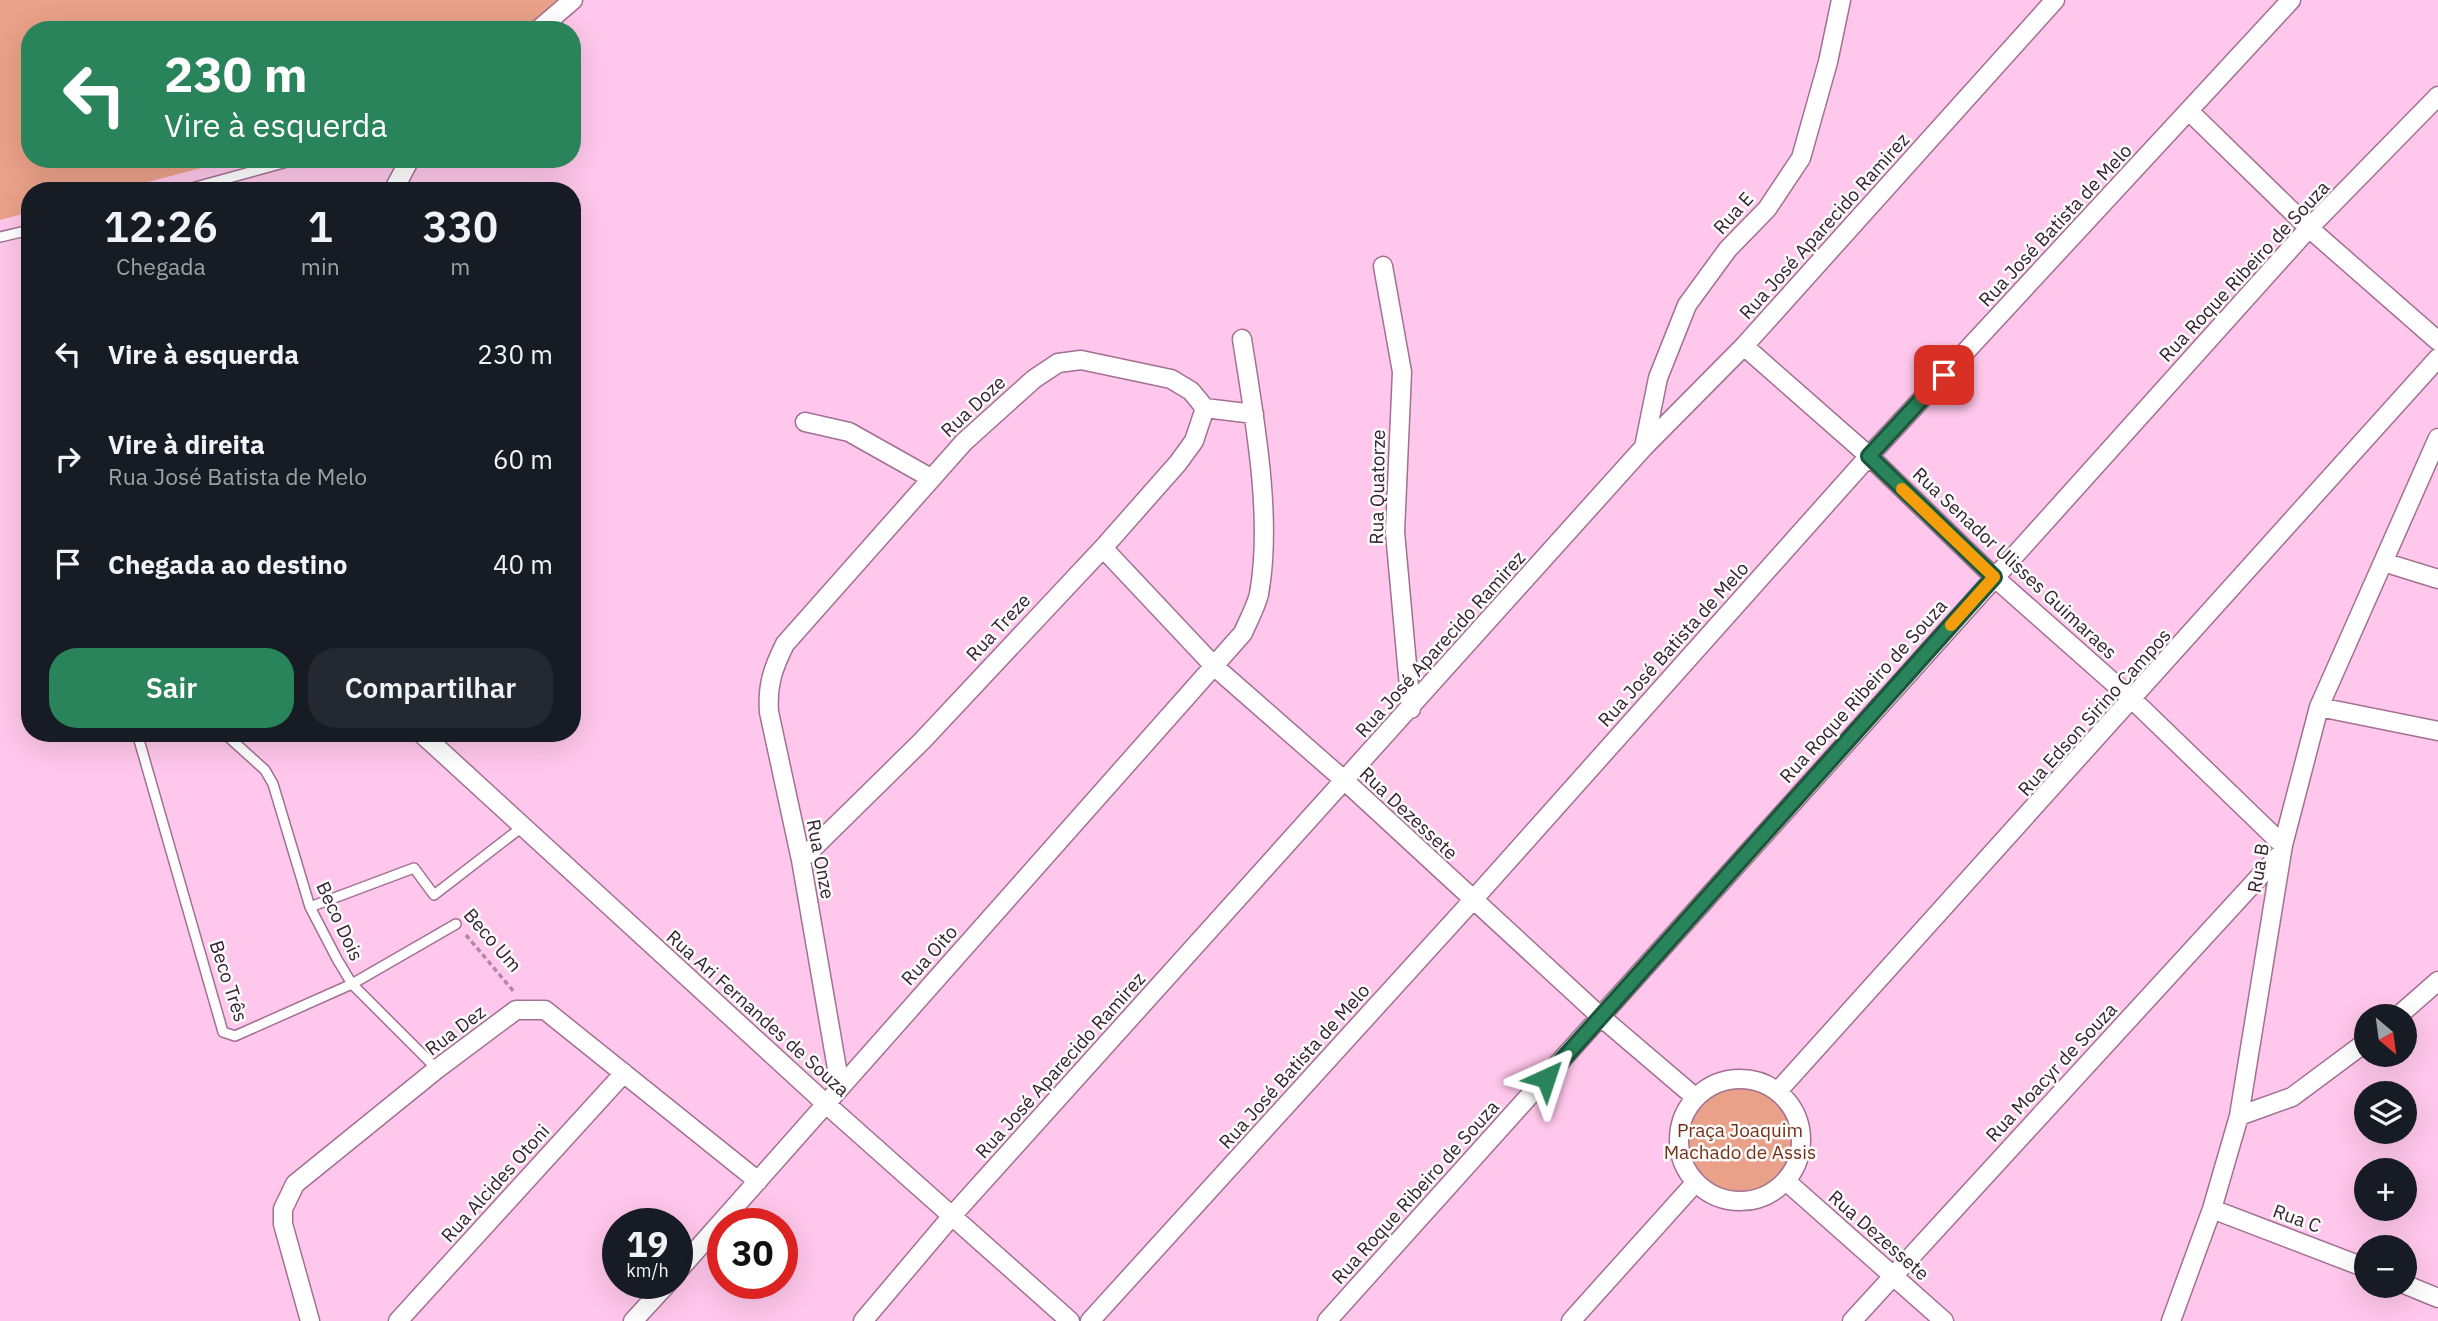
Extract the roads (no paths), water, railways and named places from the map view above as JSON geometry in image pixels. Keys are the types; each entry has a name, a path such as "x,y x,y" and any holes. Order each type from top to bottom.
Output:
{"street":[{"path":"548,21 573,0"},
{"name":"Rua E","path":"1644,447 1658,378 1687,305 1728,249 1767,209 1801,158 1828,62 1841,0"},
{"name":"Rua José Aparecido Ramirez","path":"863,1321 951,1217 1644,447 1744,346 2055,0"},
{"name":"Rua José Batista de Melo","path":"1090,1321 1472,901 1869,456 2291,0"},
{"name":"Rua Roque Ribeiro de Souza","path":"1327,1321 2309,228 2438,96"},
{"path":"2190,112 2309,228 2438,341"},
{"name":"Rua Quatorze","path":"1383,266 1402,372 1395,532 1411,709"},
{"path":"1214,667 1242,634 1258,597 1264,541 1254,414 1242,339"},
{"name":"Rua Senador Ulisses Guimaraes","path":"1744,346 1869,456 1994,577 2133,700 2282,849"},
{"name":"Rua Edson Sirino Campos","path":"1778,1091 2133,700 2438,358"},
{"name":"Rua Doze","path":"785,644 929,477 1034,379 1058,363 1081,360 1171,379 1191,391 1205,408"},
{"path":"1205,408 1254,414"},
{"name":"Rua Treze","path":"801,860 922,741 1103,548 1178,463 1194,440 1205,408"},
{"path":"805,422 849,432 929,477"},
{"name":"Rua B","path":"2171,1321 2212,1209 2239,1116 2282,849 2319,707 2438,438"},
{"name":"Rua Dezessete","path":"1103,548 1214,667 1345,781 1472,901 1601,1017 1696,1098"},
{"path":"2384,562 2438,579"},
{"name":"Rua Onze","path":"785,644 771,670 769,712 801,860 840,1086"},
{"name":"Rua Oito","path":"693,1254 1214,667"},
{"path":"2319,707 2438,731"},
{"name":"Rua Ari Fernandes de Souza","path":"431,742 825,1103 1070,1321"},
{"name":"Rua Moacyr de Souza","path":"1852,1321 2282,849"},
{"path":"2412,1004 2438,981"},
{"name":"Rua Dez","path":"310,1321 283,1224 287,1196 295,1184 437,1069 516,1010 528,1007 545,1010 624,1073"},
{"path":"2239,1116 2292,1097 2354,1051"},
{"path":"624,1073 758,1181"},
{"name":"Rua Alcides Otoni","path":"398,1321 624,1073"},
{"path":"1736,1080 1762,1083 1778,1091 1792,1106 1800,1125 1799,1154 1786,1181 1770,1194 1751,1200 1721,1197 1696,1182 1682,1158 1680,1131 1685,1113 1696,1098 1710,1087 1736,1080"},
{"name":"Rua Dezessete","path":"1786,1181 1944,1321"},
{"path":"1571,1321 1696,1182"},
{"name":"Rua C","path":"2212,1209 2354,1263"},
{"path":"2417,1289 2438,1298"},
{"path":"634,1321 654,1299"}],"lane":[{"path":"214,182 266,168"},
{"path":"0,237 21,232"},
{"name":"Beco Três","path":"139,742 223,1032 235,1035 352,984 456,924"},
{"name":"Beco Dois","path":"234,742 265,770 273,784 310,907 352,984 437,1069"},
{"path":"310,907 414,868 434,895 522,827"}],"park label":[{"name":"Praça Joaquim Machado de Assis","path":"1740,1141"}]}
